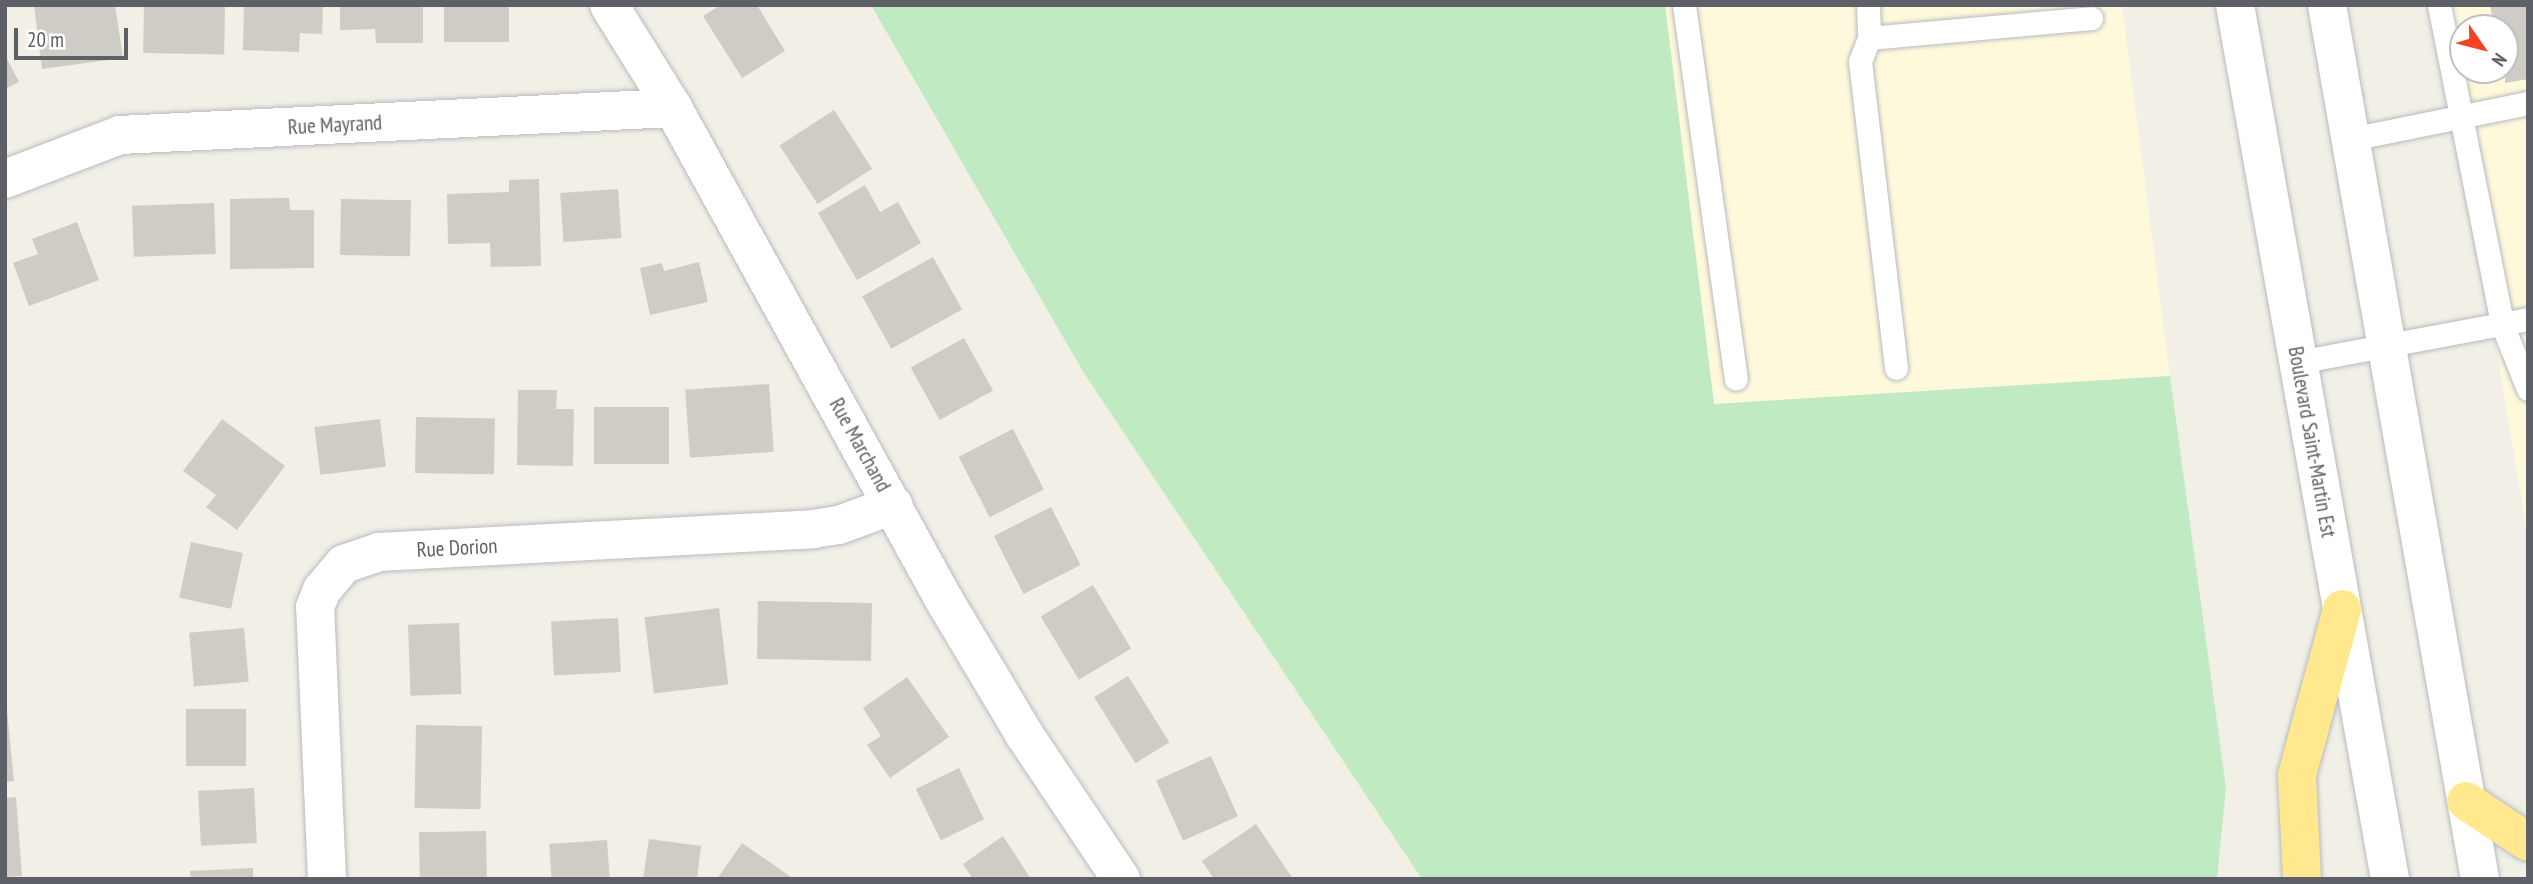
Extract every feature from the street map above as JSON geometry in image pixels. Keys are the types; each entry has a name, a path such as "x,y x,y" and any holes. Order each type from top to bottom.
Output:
{"highway":[{"path":"2302,879 2297,775 2342,609"},
{"path":"2466,802 2528,842"}],"street":[{"name":"Rue Marchand","path":"609,5 673,108 893,505 1024,734 1121,879"},
{"name":"Boulevard Saint-Martin Est","path":"2235,5 2390,879"},
{"path":"2327,5 2480,879"},
{"name":"Rue Mayrand","path":"5,179 120,135 673,108"},
{"name":"Rue Dorion","path":"327,879 315,607 322,590 344,564 379,552 813,529 839,526 893,505"}],"lane":[{"path":"1684,5 1736,378"},
{"path":"1868,5 1869,38 1860,61 1896,368"},
{"path":"2439,5 2502,324 2528,389"},
{"path":"1869,38 2091,18"},
{"path":"2351,139 2528,103"},
{"path":"2298,362 2528,319"}],"shaded area":[{"path":"1665,5 2122,5 2170,376 1714,404"},
{"path":"2439,5 2528,5 2528,537 2452,84 2519,84 2519,14 2449,14 2449,65"}],"green space":[{"path":"871,5 1665,5 1714,404 2170,376 2226,788 2217,879 1422,879 1084,373"}],"building":[{"path":"34,5 115,5 123,58 42,69"},
{"path":"144,5 225,6 224,54 143,53"},
{"path":"244,5 323,5 322,34 300,33 299,52 243,50"},
{"path":"340,5 423,5 423,43 376,43 375,29 340,30"},
{"path":"444,5 509,5 509,42 444,42"},
{"path":"721,5 757,5 785,51 742,78 703,16"},
{"path":"2490,5 2528,5 2528,79 2519,81 2519,14 2492,14"},
{"path":"5,55 19,82 5,89"},
{"path":"834,110 872,169 818,204 779,145"},
{"path":"539,179 541,266 491,267 490,243 448,244 447,194 509,192 509,180"},
{"path":"865,185 880,212 898,202 921,243 857,280 818,213"},
{"path":"618,189 621,238 564,242 560,193"},
{"path":"289,198 290,210 314,210 314,268 230,269 230,199"},
{"path":"341,199 411,200 410,256 340,255"},
{"path":"214,203 216,254 134,257 132,206"},
{"path":"77,222 99,280 29,306 13,263 38,254 32,239"},
{"path":"933,257 962,309 891,349 862,296"},
{"path":"699,262 708,302 650,315 640,268 662,263 664,271"},
{"path":"964,338 993,390 940,420 911,368"},
{"path":"769,384 774,452 690,458 685,390"},
{"path":"518,390 557,390 556,409 574,409 573,466 517,465"},
{"path":"594,407 669,407 669,464 594,464"},
{"path":"416,417 495,418 494,474 415,473"},
{"path":"222,419 285,466 237,530 206,507 216,495 183,471"},
{"path":"380,419 386,467 320,475 314,427"},
{"path":"1013,429 1044,490 990,517 959,457"},
{"path":"1051,507 1081,565 1023,594 994,536"},
{"path":"191,542 243,553 231,609 179,598"},
{"path":"1093,585 1131,648 1079,680 1041,616"},
{"path":"758,601 872,603 871,661 757,659"},
{"path":"719,608 728,684 654,694 645,617"},
{"path":"618,618 621,672 554,675 551,622"},
{"path":"459,623 461,694 411,696 408,625"},
{"path":"244,628 249,682 194,687 189,633"},
{"path":"1128,676 1169,742 1135,763 1094,697"},
{"path":"907,677 949,737 890,778 867,745 881,736 863,708"},
{"path":"5,690 14,781 5,782"},
{"path":"186,709 246,709 246,766 186,766"},
{"path":"416,725 482,726 481,809 415,808"},
{"path":"1211,756 1238,816 1183,841 1156,780"},
{"path":"959,768 984,819 941,840 916,789"},
{"path":"254,788 257,843 201,846 198,791"},
{"path":"16,797 22,876 5,877 5,798"},
{"path":"1256,824 1293,879 1214,879 1202,861"},
{"path":"486,831 487,879 420,879 419,832"},
{"path":"1003,836 1031,879 973,879 963,864"},
{"path":"649,839 701,846 697,879 643,879"},
{"path":"607,840 610,879 552,879 549,844"},
{"path":"742,843 794,879 717,879"},
{"path":"253,868 253,879 191,879 190,871"}]}
